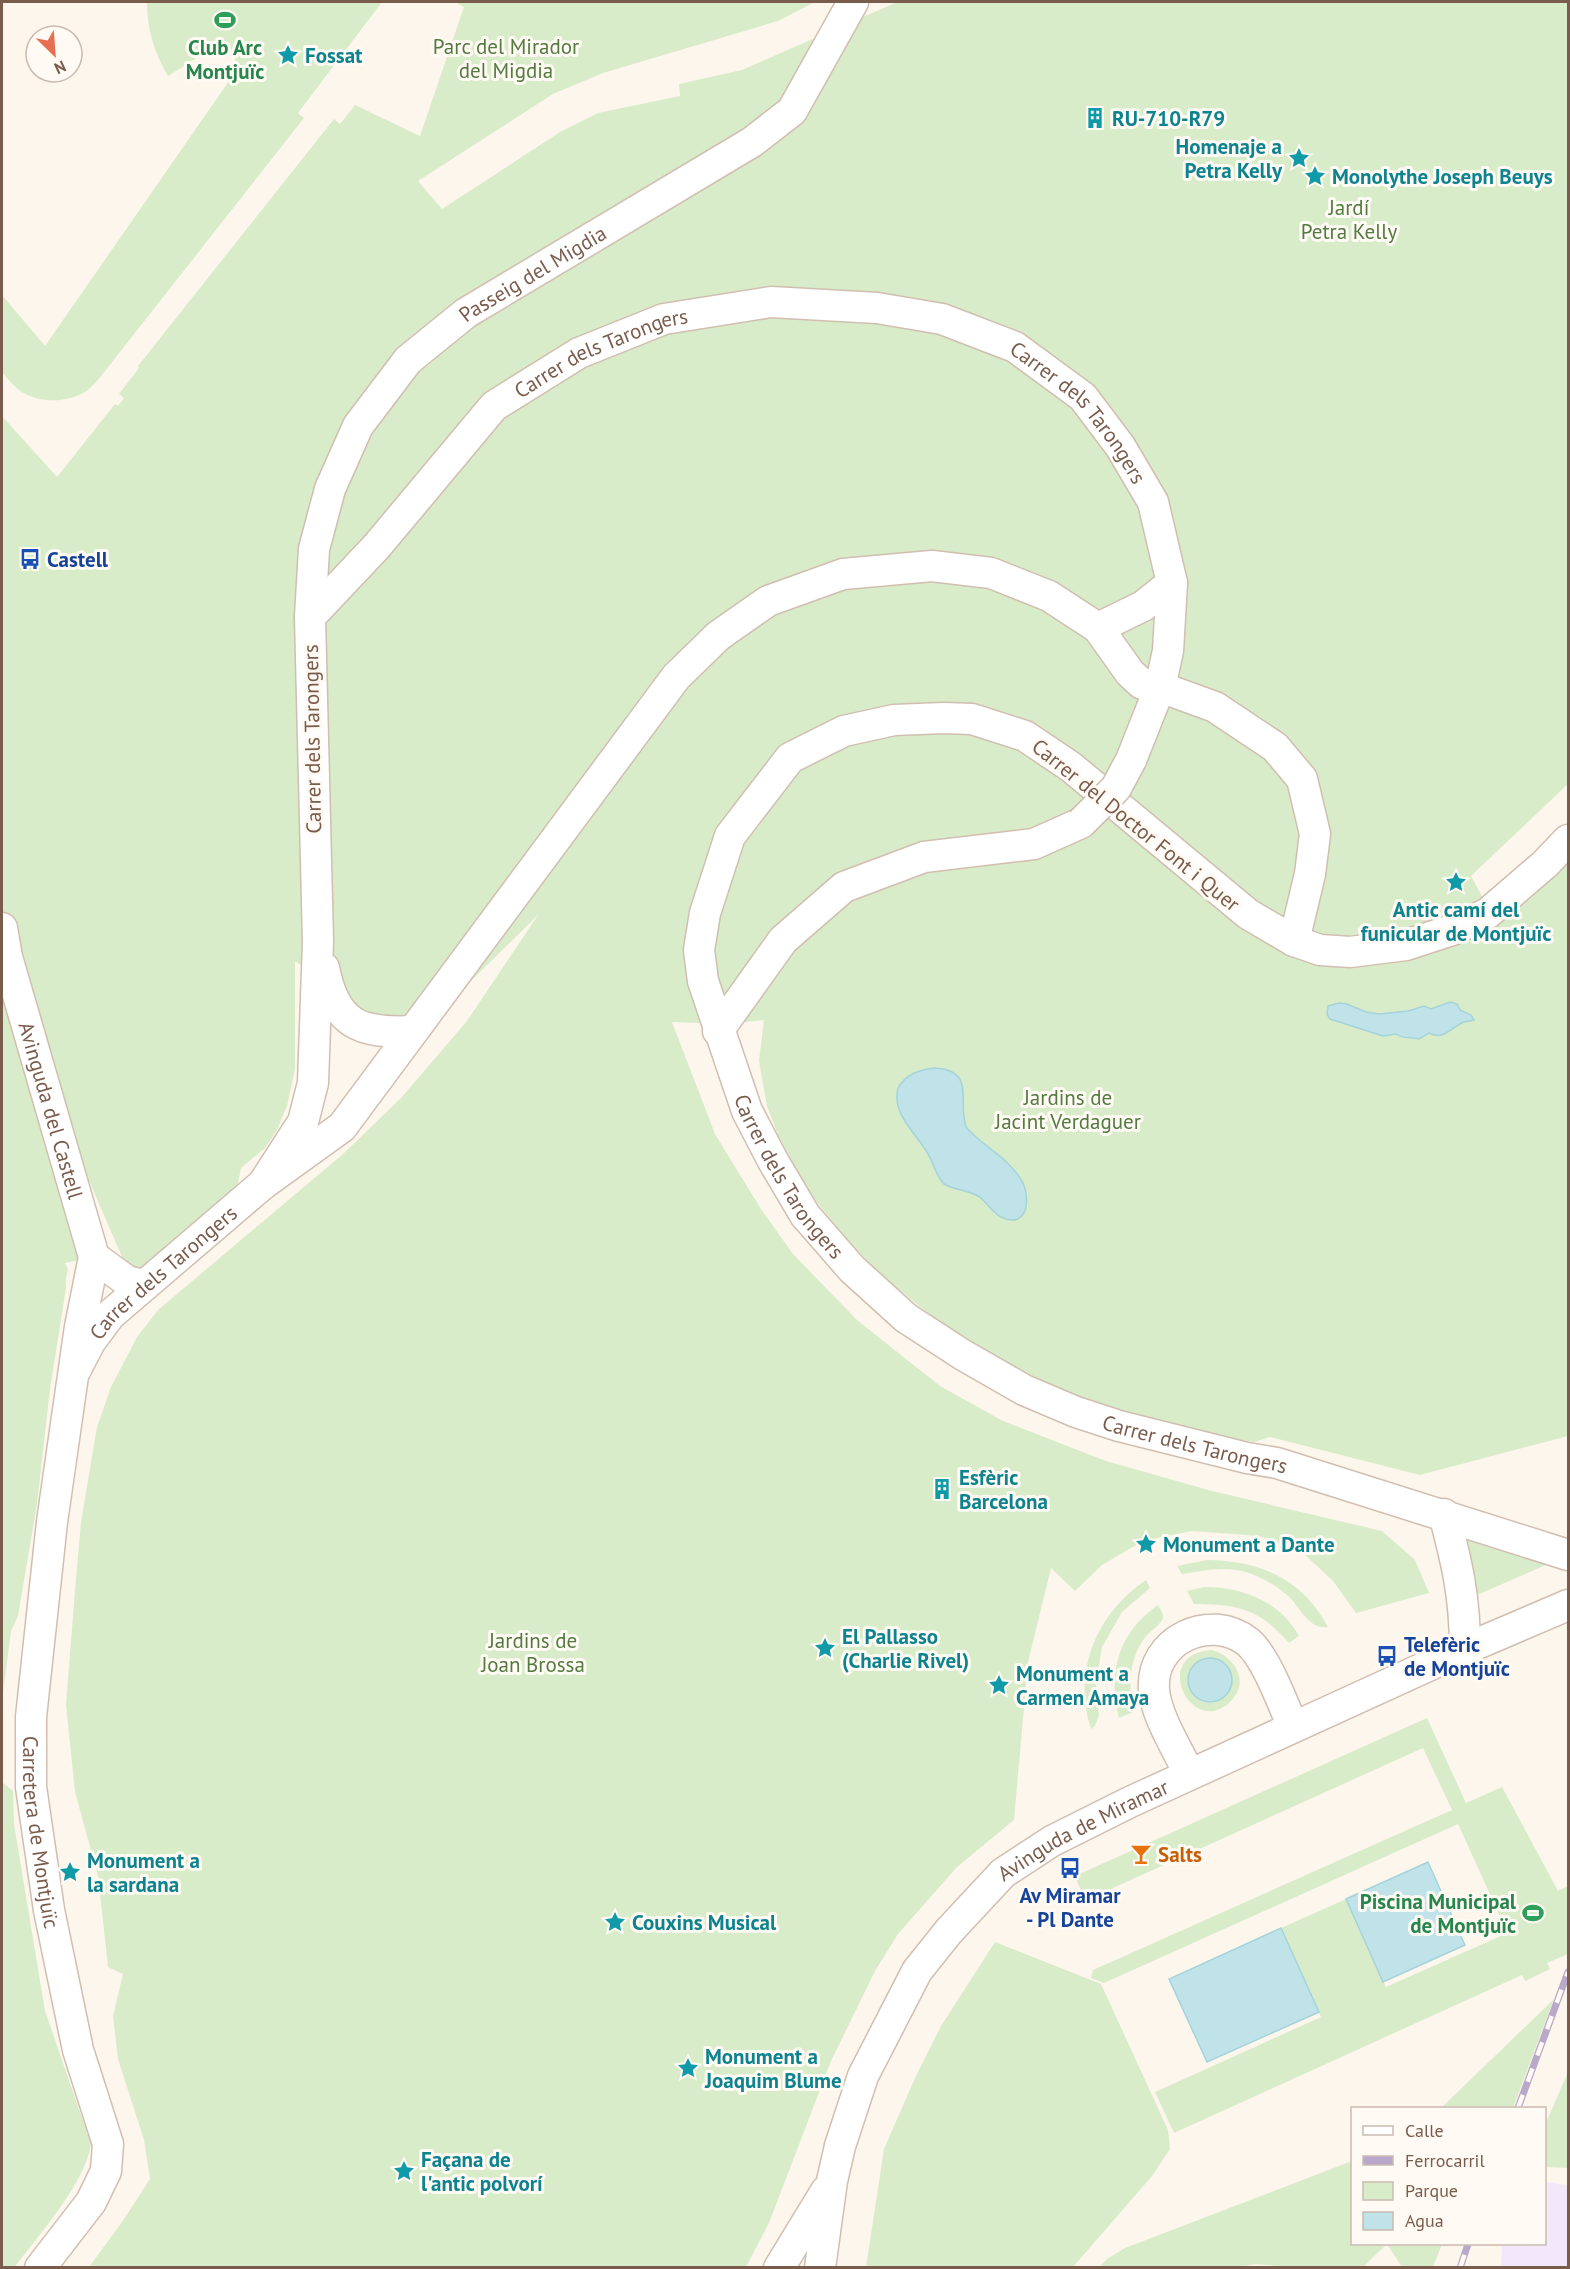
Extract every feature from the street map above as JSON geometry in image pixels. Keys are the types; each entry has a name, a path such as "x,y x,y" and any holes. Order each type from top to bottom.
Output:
{"street":[{"name":"Passeig del Migdia","path":"310,617 314,549 330,489 358,426 408,360 466,313 752,142 792,111 853,2"},
{"name":"Carrer dels Tarongers","path":"263,1184 303,1122 313,1083 318,942 310,617 377,546 494,406 579,353 664,319 771,302 877,308 942,319 1015,347 1083,398 1120,446 1153,502 1172,584 1168,651 1160,687 1131,760 1116,788 1081,823 1034,844 924,857 844,887 783,940 718,1031 747,1111 805,1215 852,1269 906,1318 963,1355 1024,1390 1076,1412 1131,1429 1247,1458 1277,1463 1569,1555"},
{"name":"Carrer dels Tarongers","path":"75,1371 90,1342 110,1315 263,1184 342,1127 676,677 718,636 768,601 843,574 932,566 991,573 1049,596 1098,628 1130,674 1142,684 1160,687 1215,707 1275,747 1302,779 1315,834 1310,874 1294,941"},
{"path":"1098,628 1143,606 1172,584"},
{"name":"Carrer del Doctor Font i Quer","path":"718,1031 703,981 699,950 705,913 730,836 790,758 844,731 894,720 972,719 1025,736 1071,767 1248,914 1294,941 1320,950 1350,952 1406,945 1455,929 1488,913 1569,840"},
{"name":"Avinguda del Castell","path":"2,928 7,957 94,1257 80,1327 75,1371"},
{"name":"Carrer dels Tarongers","path":"318,942 328,991 341,1012 361,1026 373,1030 385,1033 413,1032"},
{"path":"94,1257 127,1281 144,1285"},
{"name":"Carretera de Montjuïc","path":"40,2268 91,2202 106,2171 108,2144 78,2050 49,1910 32,1786 31,1717 52,1522 75,1371"},
{"path":"1444,1514 1459,1568 1465,1610 1465,1649"},
{"name":"Avinguda de Miramar","path":"820,2268 832,2181 840,2146 863,2076 917,1971 949,1931 1003,1873 1052,1841 1189,1774 1465,1649 1569,1605"},
{"path":"1189,1774 1158,1707 1154,1689 1156,1671 1164,1653 1177,1640 1194,1631 1223,1630 1249,1643 1261,1657 1293,1727"},
{"path":"778,2268 832,2181"}],"shaded area":[{"path":"1546,2182 1568,2185 1568,2267 1501,2267 1502,2245 1546,2245"}],"green space":[{"path":"147,2 382,2 298,113 304,118 95,383 82,394 74,397 56,400 38,399 19,390 2,372 2,295 45,346 236,71 233,53 217,45 168,76 152,40"},
{"path":"455,2 815,2 778,21 603,73 553,94 418,181 442,209 560,132 598,113 680,96 679,84 742,70 897,2 1568,2 1568,784 1471,876 1496,922 1520,906 1568,859 1568,1436 1420,1475 1270,1437 1254,1442 1210,1434 1100,1407 1029,1378 971,1345 919,1306 876,1270 819,1205 788,1162 767,1106 759,1061 764,1020 727,1024 672,1022 715,1134 761,1209 793,1254 857,1320 940,1386 1003,1421 1106,1461 1212,1491 1382,1531 1415,1560 1429,1593 1356,1613 1333,1581 1303,1553 1259,1536 1192,1531 1143,1541 1102,1565 1075,1591 1051,1568 1028,1662 1014,1820 957,1867 898,1934 875,1971 831,2061 769,2223 746,2267 89,2267 150,2179 144,2140 118,2059 113,2016 123,1974 108,1967 98,1876 75,1792 66,1705 81,1522 97,1427 111,1387 137,1337 158,1310 343,1154 401,1098 467,1021 538,915 436,1015 375,1021 295,961 295,1069 287,1106 277,1130 265,1148 241,1168 236,1193 143,1271 126,1266 78,1155 94,1257 65,1263 68,1270 66,1288 50,1389 37,1504 18,1616 11,1631 2,1701 2,416 57,477 115,404 118,406 124,398 119,394 139,368 138,366 334,119 340,124 355,105 420,136 464,7"},
{"path":"1466,1534 1548,1555 1546,1565 1477,1595 1474,1574 1462,1539"},
{"path":"1207,1560 1245,1564 1278,1576 1306,1596 1328,1627 1315,1625 1287,1595 1254,1575 1227,1569 1182,1574 1177,1566"},
{"path":"1146,1580 1150,1588 1122,1612 1102,1647 1096,1683 1099,1715 1095,1726 1091,1729 1086,1707 1085,1686 1087,1665 1093,1645 1114,1609"},
{"path":"1204,1587 1232,1590 1259,1598 1281,1614 1299,1636 1289,1643 1268,1623 1247,1611 1223,1605 1194,1604 1187,1591"},
{"path":"1158,1605 1163,1618 1141,1643 1133,1662 1130,1682 1133,1712 1119,1718 1115,1685 1119,1654 1134,1628"},
{"path":"1212,1650 1227,1658 1237,1670 1240,1685 1237,1692 1232,1700 1217,1710 1203,1710 1192,1704 1183,1692 1180,1679 1183,1665 1193,1655","holes":["1208,1658 1222,1662 1228,1667 1212,1703 1195,1697 1188,1683 1188,1675 1192,1668 1198,1662"]},
{"name":"Piscina Municipal de Montjuïc","path":"1427,1718 1466,1803 1502,1787 1558,1891 1568,1886 1568,1954 1547,1963 1550,1969 1525,1981 1522,1975 1174,2133 1155,2092 1321,2017 1281,1928 1346,1899 1386,1987 1503,1935 1500,1928 1504,1925 1458,1824 1104,1983 1091,1978 1093,1970 1452,1810 1423,1748 1093,1897 1083,1896 1075,1876"},
{"path":"2,1782 13,1791 14,1824 45,2011 91,2144 87,2159 71,2191 14,2268 2,2267"},
{"path":"995,1942 1101,1984 1168,2130 1170,2149 1152,2176 1073,2267 866,2267 884,2149 941,2026"},
{"path":"1554,1999 1513,2107 1442,2107"},
{"path":"1568,2072 1568,2168 1546,2167 1546,2123"},
{"path":"1351,2161 1351,2245 1386,2245 1363,2267 1297,2268 1256,2264 1232,2268 1099,2267 1125,2248"},
{"path":"1388,2245 1442,2245 1433,2267 1402,2267"}],"water":[{"path":"1450,1002 1457,1004 1460,1010 1471,1015 1474,1020 1464,1022 1443,1034 1429,1033 1419,1039 1396,1034 1383,1036 1330,1019 1327,1014 1328,1006 1339,1003 1379,1014 1408,1011 1424,1006 1431,1009"},
{"path":"934,1068 956,1074 963,1088 966,1127 1008,1163 1024,1184 1026,1208 1019,1218 1012,1220 1003,1218 978,1196 944,1184 928,1154 906,1123 898,1106 898,1088 905,1079 913,1074"},
{"path":"1210,1658 1219,1659 1226,1664 1231,1671 1231,1689 1226,1696 1219,1701 1210,1702 1201,1701 1194,1696 1189,1689 1188,1680 1189,1671 1194,1664 1201,1659"},
{"path":"1428,1862 1465,1945 1383,1982 1346,1899"},
{"path":"1281,1928 1319,2012 1207,2062 1169,1979"}],"railway":[{"path":"1518,2107 1568,1972"},
{"path":"1460,2268 1468,2245"}],"place":[{"name":"Club Arc Montjuïc","path":"225,20"},
{"name":"Fossat","path":"288,55"},
{"name":"RU-710-R79","path":"1095,118"},
{"name":"Homenaje a Petra Kelly","path":"1299,158"},
{"name":"Monolythe Joseph Beuys","path":"1315,176"},
{"name":"Castell","path":"30,559"},
{"name":"Antic camí del funicular de Montjuïc","path":"1456,882"},
{"name":"Esfèric Barcelona","path":"942,1489"},
{"name":"Monument a Dante","path":"1146,1544"},
{"name":"El Pallasso (Charlie Rivel)","path":"825,1648"},
{"name":"Telefèric de Montjuïc","path":"1387,1656"},
{"name":"Monument a Carmen Amaya","path":"999,1685"},
{"name":"Salts","path":"1141,1854"},
{"name":"Av Miramar - Pl Dante","path":"1070,1868"},
{"name":"Monument a la sardana","path":"70,1872"},
{"name":"Piscina Municipal de Montjuïc","path":"1533,1913"},
{"name":"Couxins Musical","path":"615,1922"},
{"name":"Monument a Joaquim Blume","path":"688,2068"},
{"name":"Façana de l'antic polvorí","path":"404,2171"}],"park label":[{"name":"Parc del Mirador del Migdia","path":"506,58"},
{"name":"Jardí Petra Kelly","path":"1349,219"},
{"name":"Jardins de Jacint Verdaguer","path":"1068,1109"},
{"name":"Jardins de Joan Brossa","path":"533,1652"}]}
